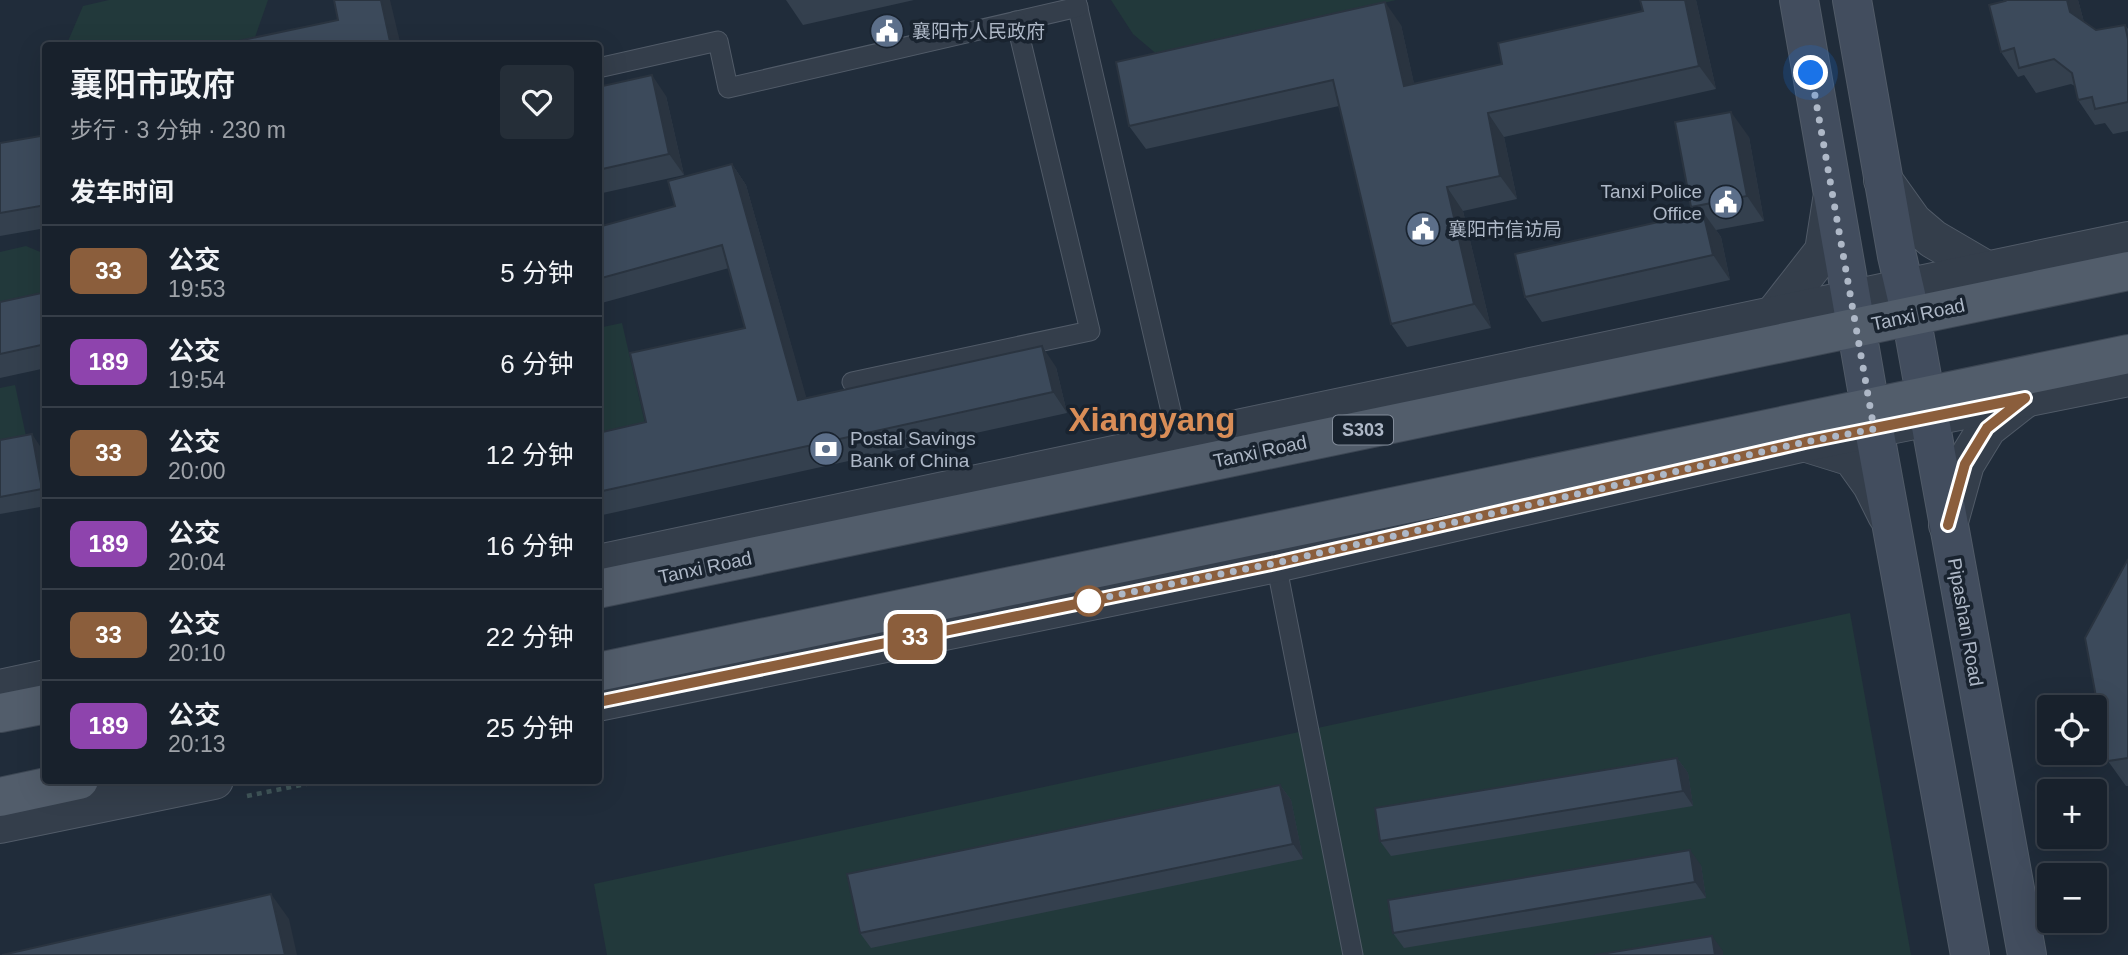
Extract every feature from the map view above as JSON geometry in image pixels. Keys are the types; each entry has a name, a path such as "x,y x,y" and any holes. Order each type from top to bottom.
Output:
{"main road":[{"path":"1799,0 1970,955"},
{"name":"Pipashan Road","path":"1852,0 2027,955"},
{"name":"Tanxi Road","path":"602,588 1182,455 1908,301 2128,271"},
{"path":"602,671 1274,548 1927,407 2128,354"},
{"path":"0,713 42,705"},
{"path":"0,797 60,784"}],"street":[{"path":"1883,180 1913,222 1934,239 1986,270"},
{"path":"1774,315 1824,251 1833,194"},
{"path":"1908,301 1986,270 2128,241"},
{"path":"602,563 1182,455 1774,315 1854,313"},
{"path":"1927,407 2025,398 2128,377"},
{"path":"1948,525 1965,464 1987,428 2025,398"},
{"path":"602,701 1274,548 1805,442 1872,418"},
{"path":"1805,442 1852,457 1872,485 1892,527"},
{"path":"0,689 42,681"},
{"path":"0,824 195,784"}],"lane":[{"path":"602,67 718,41 728,88 1016,21 1077,3 1182,455"},
{"path":"852,382 1090,331 1016,21"},
{"path":"1274,548 1353,955"}],"green space":[{"path":"109,0 268,0 254,40 235,42 68,42 83,6"},
{"path":"1111,0 1396,0 1159,56 1133,34"},
{"path":"26,246 42,253 42,302 0,312 0,252"},
{"path":"622,323 647,432 602,442 602,327"},
{"path":"15,385 26,436 0,442 0,388"},
{"path":"1850,613 1911,955 607,955 594,884"}],"building":[{"path":"334,0 381,0 390,42 233,42 338,20"},
{"path":"1640,0 1685,0 1699,66 1488,113 1500,176 1447,187 1474,304 1391,324 1333,80 1129,126 1116,62 1385,2 1404,86 1502,64 1498,43 1643,11"},
{"path":"2004,0 2067,0 2070,12 2096,30 2125,25 2128,39 2128,102 2095,109 2092,97 2078,100 2072,73 2054,59 2019,68 2014,48 2001,52 1989,5"},
{"path":"652,75 669,154 602,169 602,86"},
{"path":"1731,112 1747,196 1691,207 1675,122"},
{"path":"42,136 42,206 0,213 0,143"},
{"path":"732,164 798,400 1042,346 1053,392 602,491 602,432 646,422 630,353 745,328 722,245 602,278 602,226 675,206 668,181"},
{"path":"1703,212 1713,255 1525,297 1515,254"},
{"path":"42,293 42,345 0,354 0,302"},
{"path":"32,434 42,489 0,497 0,440"},
{"path":"2128,559 2128,758 2108,761 2107,695 2096,695 2085,638"},
{"path":"1677,758 1683,791 1380,841 1375,808"},
{"path":"1280,785 1293,844 860,933 847,874"},
{"path":"1690,850 1695,882 1393,933 1388,900"},
{"path":"271,894 285,955 2,955"},
{"path":"1712,936 1715,955 1595,955"}],"bus line":[{"name":"33","path":"602,701 1276,563 1805,442 2025,398 1987,428 1965,464 1948,525"}],"place":[{"name":"襄阳市人民政府","path":"887,31"},
{"name":"Tanxi Police Office","path":"1726,202"},
{"name":"襄阳市信访局","path":"1423,229"},
{"name":"Postal Savings Bank of China","path":"826,449"}],"district":[{"name":"Xiangyang","path":"1152,419"}],"route":[{"path":"1089,601 1276,563 1805,442 1874,429 1811,73"}]}
